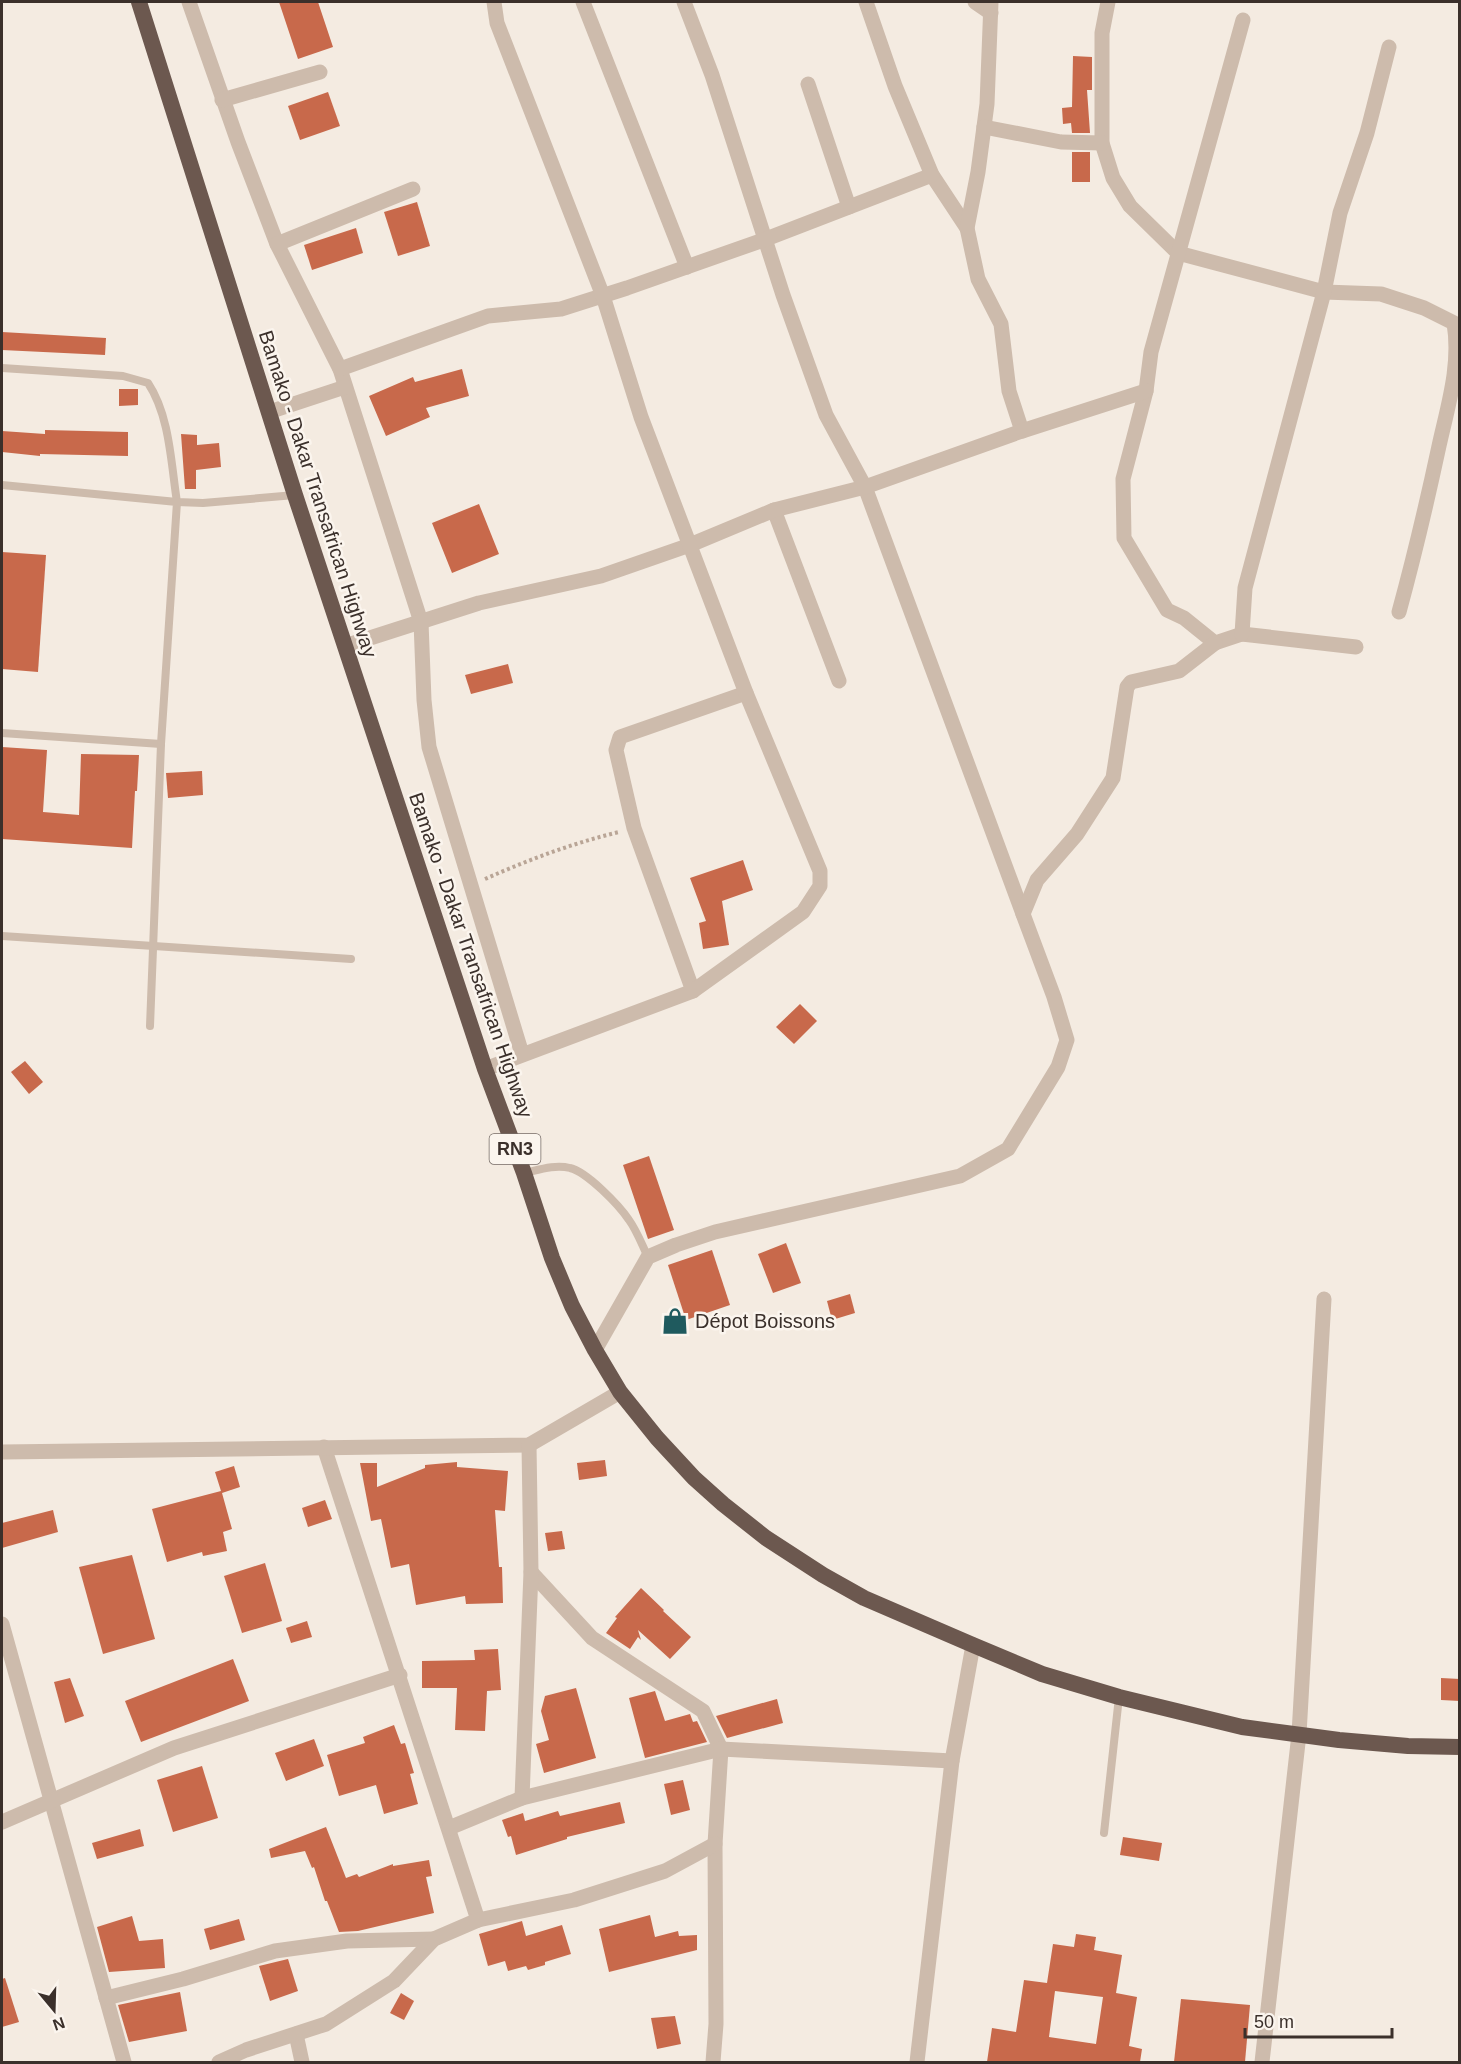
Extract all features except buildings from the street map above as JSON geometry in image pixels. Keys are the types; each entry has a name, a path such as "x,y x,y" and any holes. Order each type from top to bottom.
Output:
{"highway":[{"name":"Bamako - Dakar Transafrican Highway","path":"139,2 295,495 485,1069 524,1173 552,1258 572,1306 620,1392 657,1438 694,1478 766,1538 864,1598 973,1645 1042,1674 1119,1697 1242,1727 1339,1740 1408,1746 1460,1747"}],"street":[{"path":"189,2 222,100 277,244 340,369 421,622 424,700 429,747 522,1054"},
{"path":"485,1069 693,991 803,912 820,886 820,871 746,693 641,417 603,296 497,23 494,2"},
{"path":"583,2 687,267"},
{"path":"595,1350 648,1257 715,1232 960,1176 1008,1149 1058,1067 1067,1040 1054,997 865,487 826,415 712,75 684,2"},
{"path":"867,2 895,86 932,175 967,228 978,279 1001,324 1009,391 1022,431"},
{"path":"967,228 984,128 990,62 991,8 975,2"},
{"path":"1107,2 1102,33 1102,143 1113,178 1130,206 1178,253 1324,292 1381,294 1424,308 1454,323 1458,344 1455,373 1419,535 1399,612"},
{"path":"1215,643 1184,618 1167,610 1124,538 1123,479 1146,392 1151,351 1243,20"},
{"path":"1242,634 1245,588 1324,292 1340,213 1367,133 1389,47"},
{"path":"222,100 320,72"},
{"path":"808,84 849,207"},
{"path":"984,128 1061,142 1102,143"},
{"path":"340,369 488,316 561,309 603,296 766,239 932,175"},
{"path":"277,244 413,189"},
{"path":"269,412 345,387"},
{"path":"345,646 479,603 601,576 690,545 774,510 865,487 1022,431 1146,392"},
{"path":"774,510 839,681"},
{"path":"1023,914 1037,880 1077,834 1113,778 1127,687 1131,682 1179,670 1215,643 1242,634 1356,647"},
{"path":"693,991 634,828 616,750 620,737 746,693"},
{"path":"1262,2062 1299,1734 1324,1299"},
{"path":"2,1452 529,1444 620,1392"},
{"path":"522,1798 531,1572 529,1444"},
{"path":"324,1447 478,1920"},
{"path":"531,1572 592,1638 703,1711 721,1749 715,1844 716,2024 713,2062"},
{"path":"2,1624 4,1645 52,1802 124,2062"},
{"path":"917,2062 952,1761 973,1645"},
{"path":"2,1822 174,1748 400,1675"},
{"path":"449,1828 522,1798 721,1749 952,1761"},
{"path":"106,1998 183,1979 275,1951 347,1941 434,1939 478,1920 574,1900 665,1871 715,1844"},
{"path":"219,2062 246,2050 326,2024 394,1981 434,1939"},
{"path":"296,2034 302,2062"}],"lane":[{"path":"2,368 123,376 148,383 157,397 167,440 177,502 161,744 150,1026"},
{"path":"2,485 203,503 295,495"},
{"path":"2,733 161,744"},
{"path":"2,936 351,959"},
{"path":"524,1173 548,1167 570,1168 585,1176 630,1220 648,1257"},
{"path":"1104,1833 1119,1697"}],"path":[{"path":"471,885 531,859 587,840 634,828"}],"place":[{"name":"Dépot Boissons","path":"675,1321"}]}
